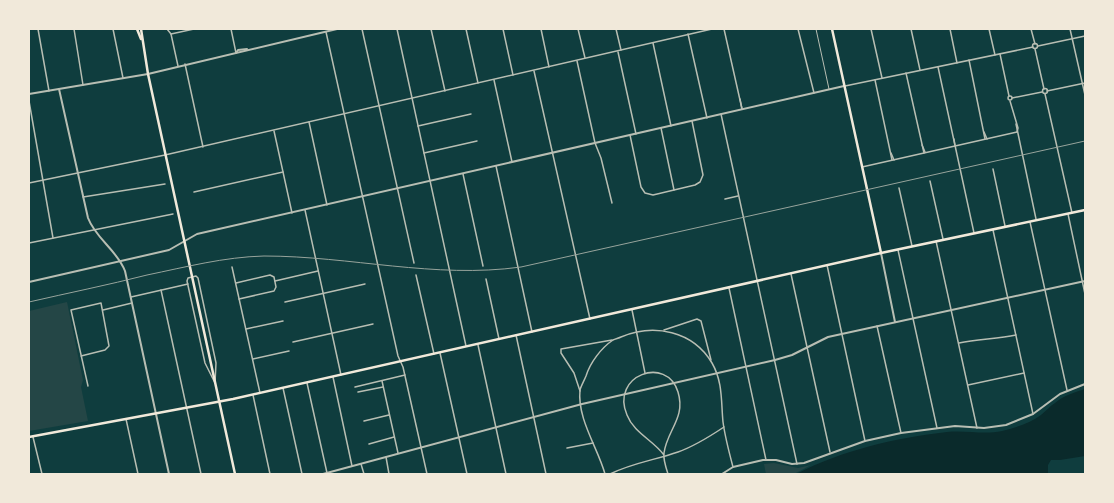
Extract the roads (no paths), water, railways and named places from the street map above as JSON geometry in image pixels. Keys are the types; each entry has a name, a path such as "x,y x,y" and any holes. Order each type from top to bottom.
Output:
{"main road":[{"path":"137,29 142,41"},
{"path":"141,29 148,74 172,189 235,474"},
{"path":"832,29 880,253"},
{"path":"29,437 253,395 826,265 1085,210"}],"street":[{"path":"38,29 49,91"},
{"path":"74,29 83,85"},
{"path":"112,29 123,78"},
{"path":"167,29 171,34 178,66"},
{"path":"171,34 194,29"},
{"path":"231,29 236,53"},
{"path":"29,94 148,74 185,64 236,53 239,54 248,50 337,29"},
{"path":"362,29 414,263"},
{"path":"396,29 466,346"},
{"path":"431,29 445,91"},
{"path":"466,29 478,83"},
{"path":"503,29 513,75"},
{"path":"541,29 549,67"},
{"path":"578,29 585,58"},
{"path":"616,29 621,50"},
{"path":"29,183 203,147 712,29"},
{"path":"724,29 742,110"},
{"path":"798,29 814,93"},
{"path":"871,29 882,78"},
{"path":"910,29 920,70"},
{"path":"950,29 957,63"},
{"path":"989,29 994,55"},
{"path":"1031,29 1034,44 1033,47"},
{"path":"1070,29 1084,83 1085,95"},
{"path":"326,32 427,474"},
{"path":"688,34 706,118"},
{"path":"1034,44 1038,46 1085,36"},
{"path":"653,43 671,126"},
{"path":"1038,46 1036,49 1044,89 1042,92"},
{"path":"29,282 169,250 197,234 830,89 1033,47 1036,49"},
{"path":"618,51 636,134"},
{"path":"1000,54 1009,96 1008,98 1018,128 1017,132 1036,220"},
{"path":"577,60 595,143 601,158 612,203"},
{"path":"969,60 986,139"},
{"path":"185,64 203,147"},
{"path":"938,67 974,233"},
{"path":"533,70 590,319"},
{"path":"906,73 922,145 925,148 924,153"},
{"path":"494,79 512,162"},
{"path":"875,80 893,160"},
{"path":"1045,94 1047,91 1084,83"},
{"path":"59,89 88,218 93,230 120,261 125,272 169,474"},
{"path":"1010,101 1012,98 1042,92 1045,94 1072,213"},
{"path":"29,101 53,238"},
{"path":"418,126 471,114"},
{"path":"721,114 797,464"},
{"path":"630,135 644,192 653,195 697,184 702,181 703,173 692,121"},
{"path":"309,122 328,205"},
{"path":"661,128 674,190"},
{"path":"273,130 292,213"},
{"path":"862,167 1017,132"},
{"path":"424,153 477,141"},
{"path":"496,166 532,332"},
{"path":"993,169 1005,226"},
{"path":"194,192 283,172"},
{"path":"463,174 483,266"},
{"path":"930,181 943,239"},
{"path":"83,197 165,184"},
{"path":"899,188 912,246"},
{"path":"726,199 738,196"},
{"path":"305,210 341,375"},
{"path":"29,242 173,214"},
{"path":"1068,214 1084,281 1085,294"},
{"path":"1030,221 1067,390"},
{"path":"993,229 1033,414"},
{"path":"936,241 977,428"},
{"path":"898,249 937,428"},
{"path":"880,253 895,322"},
{"path":"826,265 865,441"},
{"path":"232,267 260,393"},
{"path":"275,281 319,271"},
{"path":"791,273 830,452"},
{"path":"236,283 270,275 274,277 276,288 274,291 240,299"},
{"path":"416,275 434,354"},
{"path":"197,277 216,363 215,383 206,363 188,284 188,278 197,277"},
{"path":"486,278 499,339"},
{"path":"323,474 534,416 775,360 824,338 842,333 1084,281"},
{"path":"130,297 188,284"},
{"path":"285,302 365,284"},
{"path":"729,287 766,460"},
{"path":"161,290 201,474"},
{"path":"102,310 132,303"},
{"path":"81,356 105,350 109,346 101,304 71,310 81,356 88,386"},
{"path":"632,309 645,373"},
{"path":"606,474 601,457 593,443 584,420 580,391 574,373 561,353 561,349 612,340 636,332 664,330 697,319 701,321 711,362 722,396 724,427 733,467"},
{"path":"246,329 283,321"},
{"path":"293,342 374,324"},
{"path":"877,326 901,433"},
{"path":"664,330 691,342 711,362"},
{"path":"516,335 546,474"},
{"path":"958,343 1016,335"},
{"path":"580,391 590,366 612,340"},
{"path":"478,344 506,474"},
{"path":"253,359 289,350"},
{"path":"440,352 467,474"},
{"path":"664,455 633,425 625,410 624,394 631,381 645,373 660,374 674,383 679,393 680,412 675,427 667,442 664,455 668,474"},
{"path":"968,385 1024,373"},
{"path":"355,387 405,375"},
{"path":"332,377 352,466"},
{"path":"382,381 398,454"},
{"path":"307,382 327,473"},
{"path":"722,474 733,467 766,460 797,464 865,441 901,433 955,426 977,428 1006,425 1033,414 1067,390 1085,384"},
{"path":"358,392 383,386"},
{"path":"283,388 302,474"},
{"path":"253,395 270,474"},
{"path":"364,421 389,415"},
{"path":"126,419 138,474"},
{"path":"610,474 635,464 677,452 697,444 724,427"},
{"path":"33,436 42,474"},
{"path":"369,444 394,437"},
{"path":"567,448 593,443"},
{"path":"386,457 389,474"},
{"path":"361,464 364,474"}],"lane":[{"path":"816,29 830,89"}],"railway":[{"path":"29,302 220,260 249,257 264,256 328,259 425,269 489,270 521,267 1085,141"}]}
